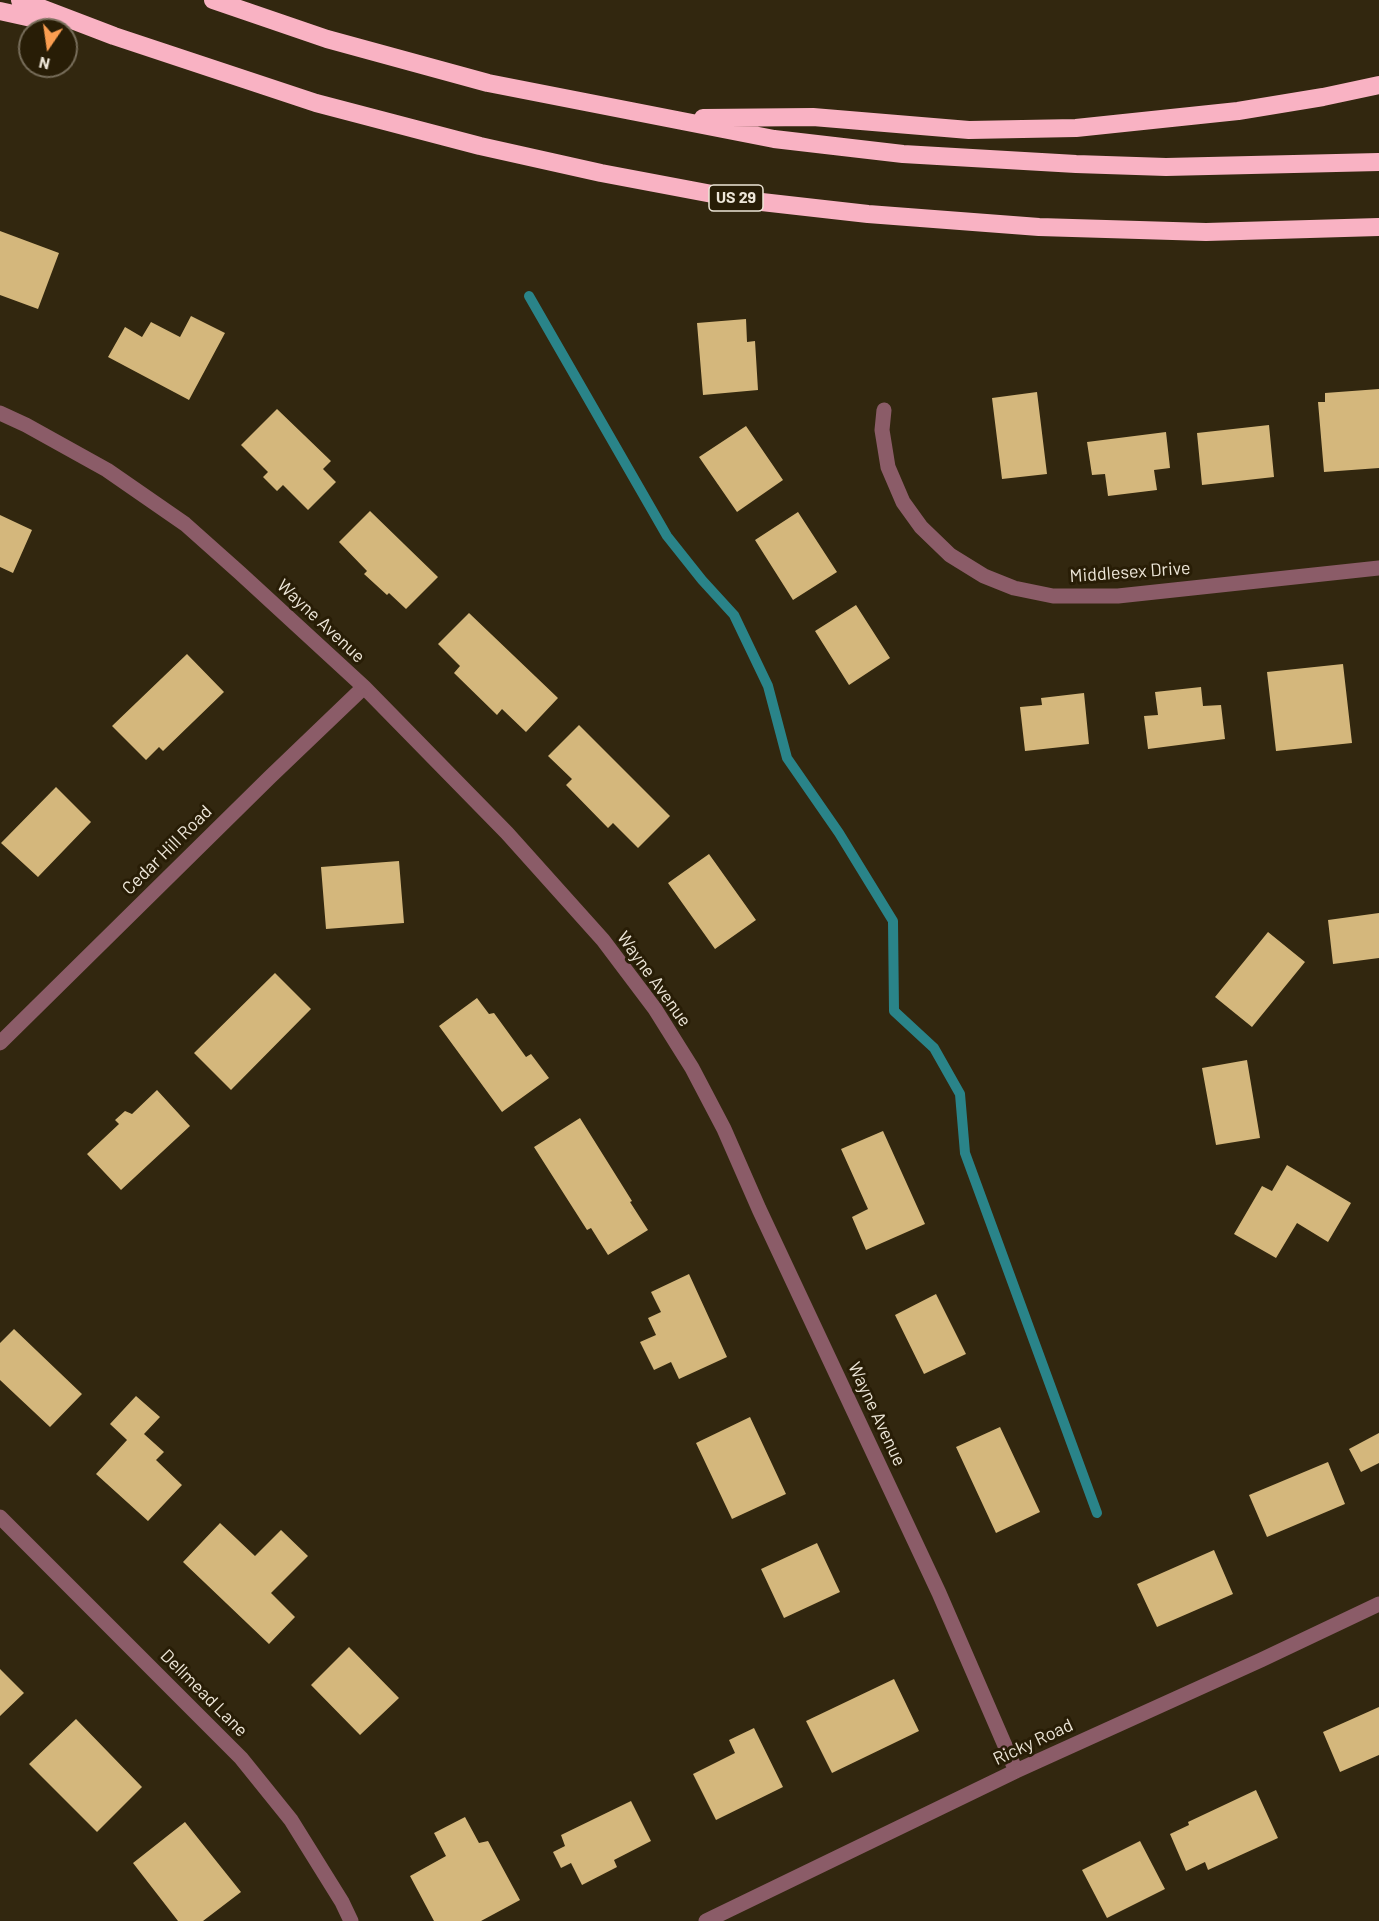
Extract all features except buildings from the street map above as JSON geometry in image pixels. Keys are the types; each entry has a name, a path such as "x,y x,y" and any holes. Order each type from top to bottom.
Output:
{"highway":[{"path":"20,0 114,36"},
{"path":"213,0 327,39 477,80 659,118 797,142 903,154 1076,164 1177,167 1379,162"},
{"name":"US 29","path":"0,11 114,36 316,104 407,128 601,173 744,200 868,214 1039,227 1206,232 1379,227"},
{"path":"659,118 813,117 969,130 1076,128 1238,111 1379,85"}],"street":[{"name":"Middlesex Drive","path":"884,410 882,430 888,467 903,502 921,527 950,555 984,576 1014,588 1053,596 1118,596 1379,568"},
{"name":"Wayne Avenue","path":"0,413 107,470 184,524 364,687 507,833 603,940 655,1010 692,1068 724,1129 759,1209 939,1593 1016,1771"},
{"name":"Cedar Hill Road","path":"0,1043 364,687"},
{"name":"Dellmead Lane","path":"0,1517 241,1758 291,1820 342,1902 351,1921"},
{"name":"Ricky Road","path":"706,1921 1016,1771 1379,1604"}],"waterway":[{"path":"529,296 667,536 734,615 768,686 787,758 839,833 893,921 894,1011 934,1048 960,1094 965,1153 1097,1513"}]}
